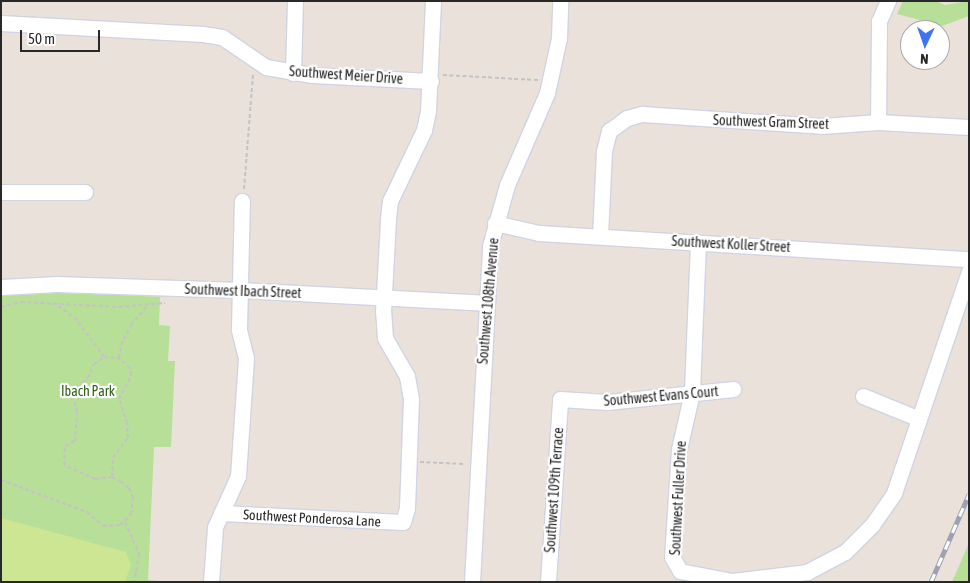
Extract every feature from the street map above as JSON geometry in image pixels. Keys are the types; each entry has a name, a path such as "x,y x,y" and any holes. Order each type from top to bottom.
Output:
{"street":[{"path":"293,73 295,1"},
{"path":"409,461 410,388 385,338 384,298 390,201 424,130 431,78 433,1"},
{"name":"Southwest 108th Avenue","path":"472,582 485,303 495,223 550,80 559,38 560,1"},
{"path":"878,122 879,21 888,1"},
{"name":"Southwest Meier Drive","path":"1,23 212,36 238,46 260,64 293,73 431,78"},
{"name":"Southwest Gram Street","path":"600,236 604,151 609,131 626,118 642,114 821,126 878,122 968,127"},
{"path":"1,192 85,192"},
{"path":"211,582 215,527 238,476 246,358 239,328 242,201"},
{"name":"Southwest Koller Street","path":"495,223 539,233 969,259"},
{"name":"Southwest Fuller Drive","path":"698,242 692,392 679,449 672,558 680,571 732,582 807,577 845,552 872,525 894,493 917,418 969,271"},
{"name":"Southwest Ibach Street","path":"1,287 57,284 240,290 485,303"},
{"name":"Southwest Evans Court","path":"560,399 607,402 733,389"},
{"path":"863,396 917,418"},
{"name":"Southwest 109th Terrace","path":"548,582 560,399"},
{"name":"Southwest Ponderosa Lane","path":"221,513 403,522 409,461"}],"path":[{"path":"242,201 252,77 260,64"},
{"path":"431,78 550,80"},
{"path":"1,307 21,302 147,306 165,303"},
{"path":"56,304 77,320 104,357"},
{"path":"119,358 131,325 147,306"},
{"path":"1,480 87,512 103,526 125,522 132,510 132,498 129,488 112,478 95,479 64,465 65,446 75,441 77,412 72,392 88,378 94,364 104,357 119,358 130,368 131,375 119,399 127,423 128,438 113,457 112,478"},
{"path":"409,461 478,465"},
{"path":"125,522 139,554 134,582"}],"green space":[{"path":"903,1 936,1 945,5 969,1 969,16 950,23 950,20 920,20 897,14"},
{"name":"Ibach Park","path":"58,292 160,297 159,325 170,326 168,361 175,361 171,447 154,447 148,580 168,582 1,582 1,296"},
{"path":"1,518 126,552 131,565 125,582 1,582"},
{"path":"969,543 969,582 952,582"}],"railway":[{"path":"931,582 969,494"}]}
